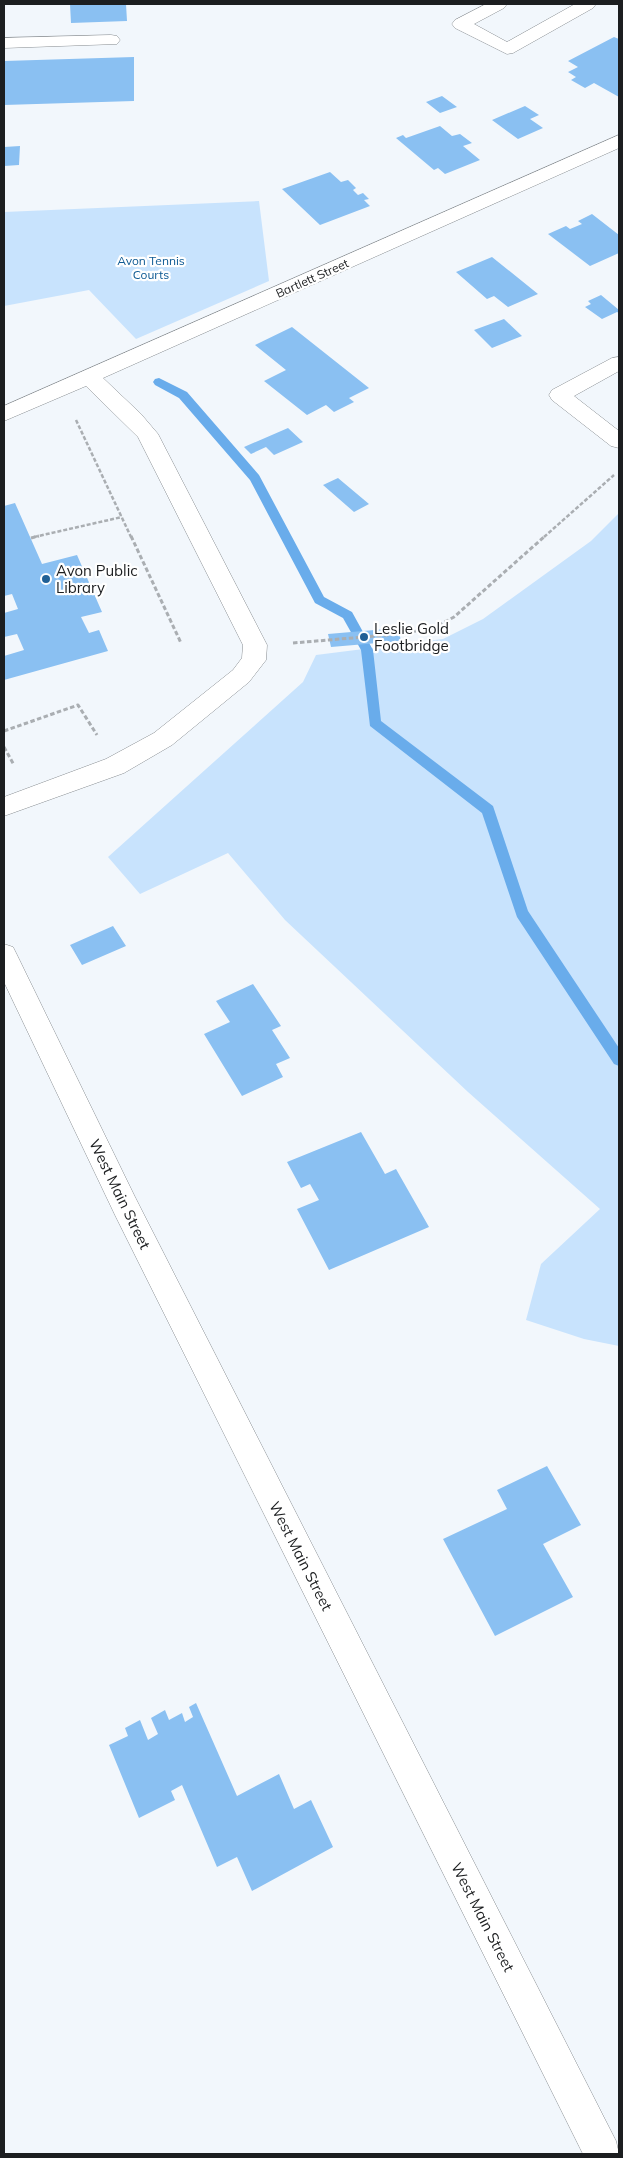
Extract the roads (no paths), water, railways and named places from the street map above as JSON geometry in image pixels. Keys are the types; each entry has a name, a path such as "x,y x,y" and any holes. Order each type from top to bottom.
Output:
{"main road":[{"path":"498,4 461,24 507,49 587,4"},
{"path":"4,43 111,40"},
{"name":"Bartlett Street","path":"4,414 619,141"},
{"path":"619,363 559,395 619,441"},
{"path":"4,807 115,766 163,739 241,676 254,660 255,645 147,434 134,419 88,377"},
{"name":"West Main Street","path":"4,955 125,1206 603,2154"}],"waterway":[{"path":"159,382 183,395 255,478 319,600 348,615 367,650 375,723 488,810 522,913 619,1060"}],"place":[{"name":"Avon Public Library","path":"46,579"},
{"name":"Leslie Gold Footbridge","path":"364,637"}],"park label":[{"name":"Avon Tennis Courts","path":"151,267"}]}
